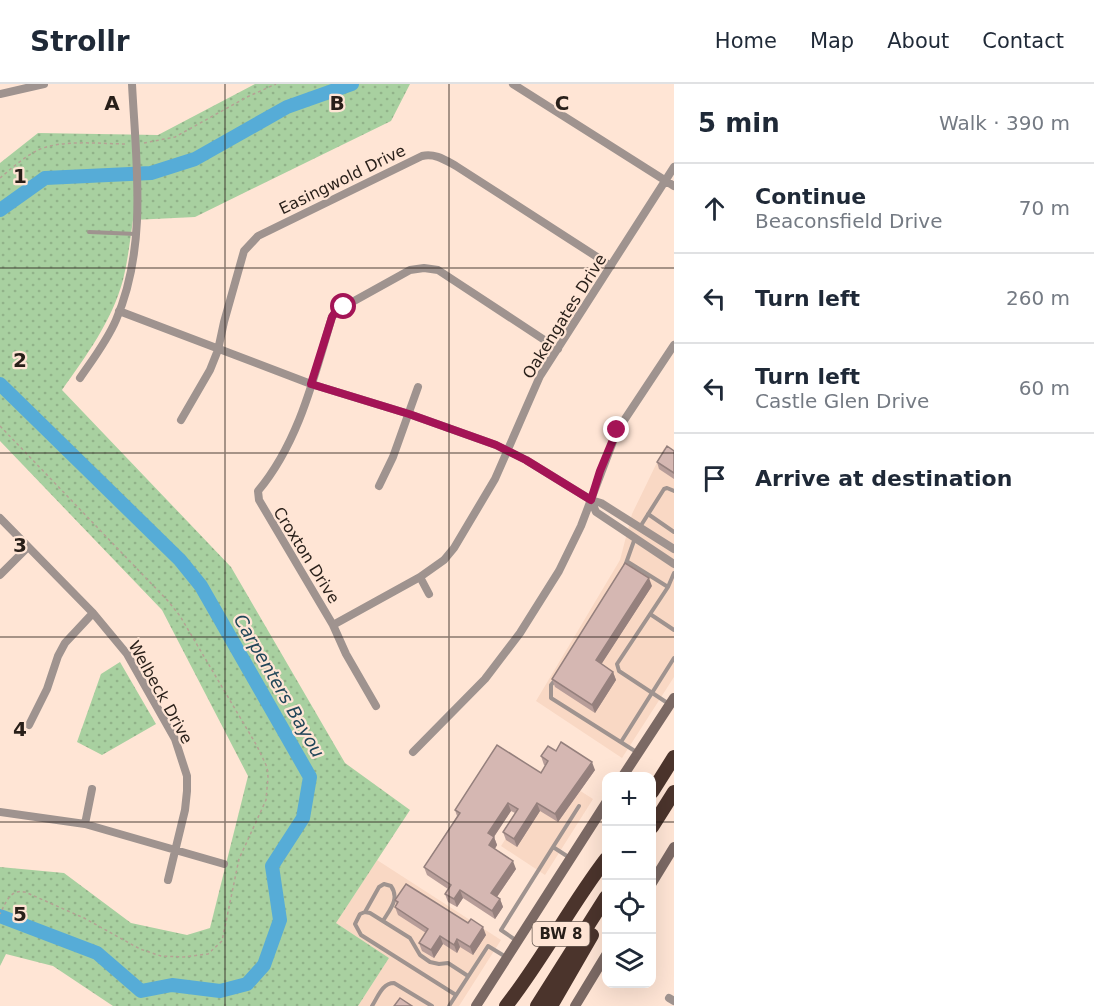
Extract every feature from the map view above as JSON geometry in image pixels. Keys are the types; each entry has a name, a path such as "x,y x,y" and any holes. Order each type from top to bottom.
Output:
{"highway":[{"path":"656,784 674,757"},
{"path":"652,826 674,792"},
{"path":"506,1006 602,866"},
{"name":"BW 8","path":"515,1006 602,867"},
{"name":"BW 8","path":"537,1006 602,903"},
{"path":"551,1006 602,918"}],"main road":[{"path":"626,772 672,701"},
{"name":"BW 8","path":"476,1006 602,809"},
{"path":"653,880 674,847"},
{"name":"BW 8","path":"575,1006 602,962"}],"street":[{"path":"0,94 44,84"},
{"path":"80,378 103,344 120,311 131,270 137,234 138,209 132,84"},
{"path":"513,84 674,186"},
{"name":"Easingwold Drive","path":"181,420 210,370 218,350 239,266 248,245 258,236 422,156 440,157 456,166 610,266"},
{"name":"Oakengates Drive","path":"333,625 420,577 454,549 495,479 540,376 674,167"},
{"path":"311,384 332,317 336,311 410,270 424,268 438,270 558,349"},
{"path":"120,311 311,384 409,414 507,450 591,500 601,503 674,549"},
{"path":"413,753 485,679 520,633 559,571 591,500 617,430 674,345"},
{"name":"Croxton Drive","path":"311,384 299,423 258,491 259,500 333,625 346,654 375,706"},
{"path":"379,486 393,457 418,387"},
{"path":"591,500 596,512 674,564"},
{"name":"Welbeck Drive","path":"0,518 93,613 127,654 175,739 187,776 187,791 185,810 168,880"},
{"path":"635,538 640,528"},
{"path":"0,575 28,547"},
{"path":"420,577 429,594"},
{"path":"29,725 47,689 65,643 93,613"},
{"path":"85,824 92,789"},
{"path":"0,812 85,824 224,864"}],"lane":[{"path":"88,232 137,234"},
{"path":"640,528 664,489 674,491"},
{"path":"648,514 673,530"},
{"path":"622,572 628,562 635,538"},
{"path":"628,562 668,587"},
{"path":"672,701 652,693 619,671 617,664 668,587 674,573"},
{"path":"650,614 674,630"},
{"path":"621,742 674,658"},
{"path":"557,676 551,685 552,698 638,754"},
{"path":"518,941 501,930 579,806"},
{"path":"553,847 571,859"},
{"path":"383,921 396,898 396,892 391,886 384,884 379,887 365,912 360,914 355,924 361,935 456,995"},
{"path":"365,912 410,938 420,955 430,962 448,963 468,976"},
{"path":"449,1006 488,946 507,958"},
{"path":"372,1006 384,986 394,982 432,1006"}],"path":[{"path":"0,426 152,582 180,616 257,746 267,767 268,777 266,800 239,859 222,941 208,954 184,957 161,956 140,949 84,918 25,892 18,891 8,898 0,914"}],"shaded area":[{"path":"664,448 674,454 674,677 622,758 536,701 620,560 632,514"},
{"path":"549,771 593,799 545,875 501,846"},
{"path":"377,860 501,940 459,1006 358,1006 389,958 336,923"}],"green space":[{"path":"255,84 410,84 391,121 195,217 133,220 125,272 112,310 97,338 62,390 231,567 345,763 410,810 336,923 389,958 358,1006 113,1006 53,966 6,954 0,966 0,867 64,873 131,923 187,935 210,928 248,776 162,610 0,441 0,163 38,133 158,135"},
{"path":"120,662 156,724 102,755 77,742 101,674"}],"building":[{"path":"667,446 674,451 674,473 657,462"},
{"path":"625,563 649,578 596,660 613,672 592,705 552,679"},
{"path":"561,742 592,762 555,814 537,803 514,839 503,832 518,809 508,803 488,833 494,837 489,845 513,861 491,893 500,899 492,911 460,890 454,899 445,894 451,885 424,867 460,813 455,810 497,745 541,773 548,761 541,756 548,746 556,751"},
{"path":"406,884 468,923 471,919 483,927 470,947 457,939 454,945 440,936 431,950 419,943 428,929 395,907 398,902 395,900"},
{"path":"400,998 412,1006 394,1006"}],"waterway":[{"name":"Carpenters Bayou","path":"0,210 45,178 151,173 195,159 287,107 352,84"},
{"name":"Carpenters Bayou","path":"0,384 180,560 201,586 310,777 303,818 272,866 280,920 264,965 247,984 220,991 172,985 141,991 97,953 0,916"}],"route":[{"path":"344,307 336,311 332,317 311,384 409,414 496,445 526,460 591,500 617,430"}]}
